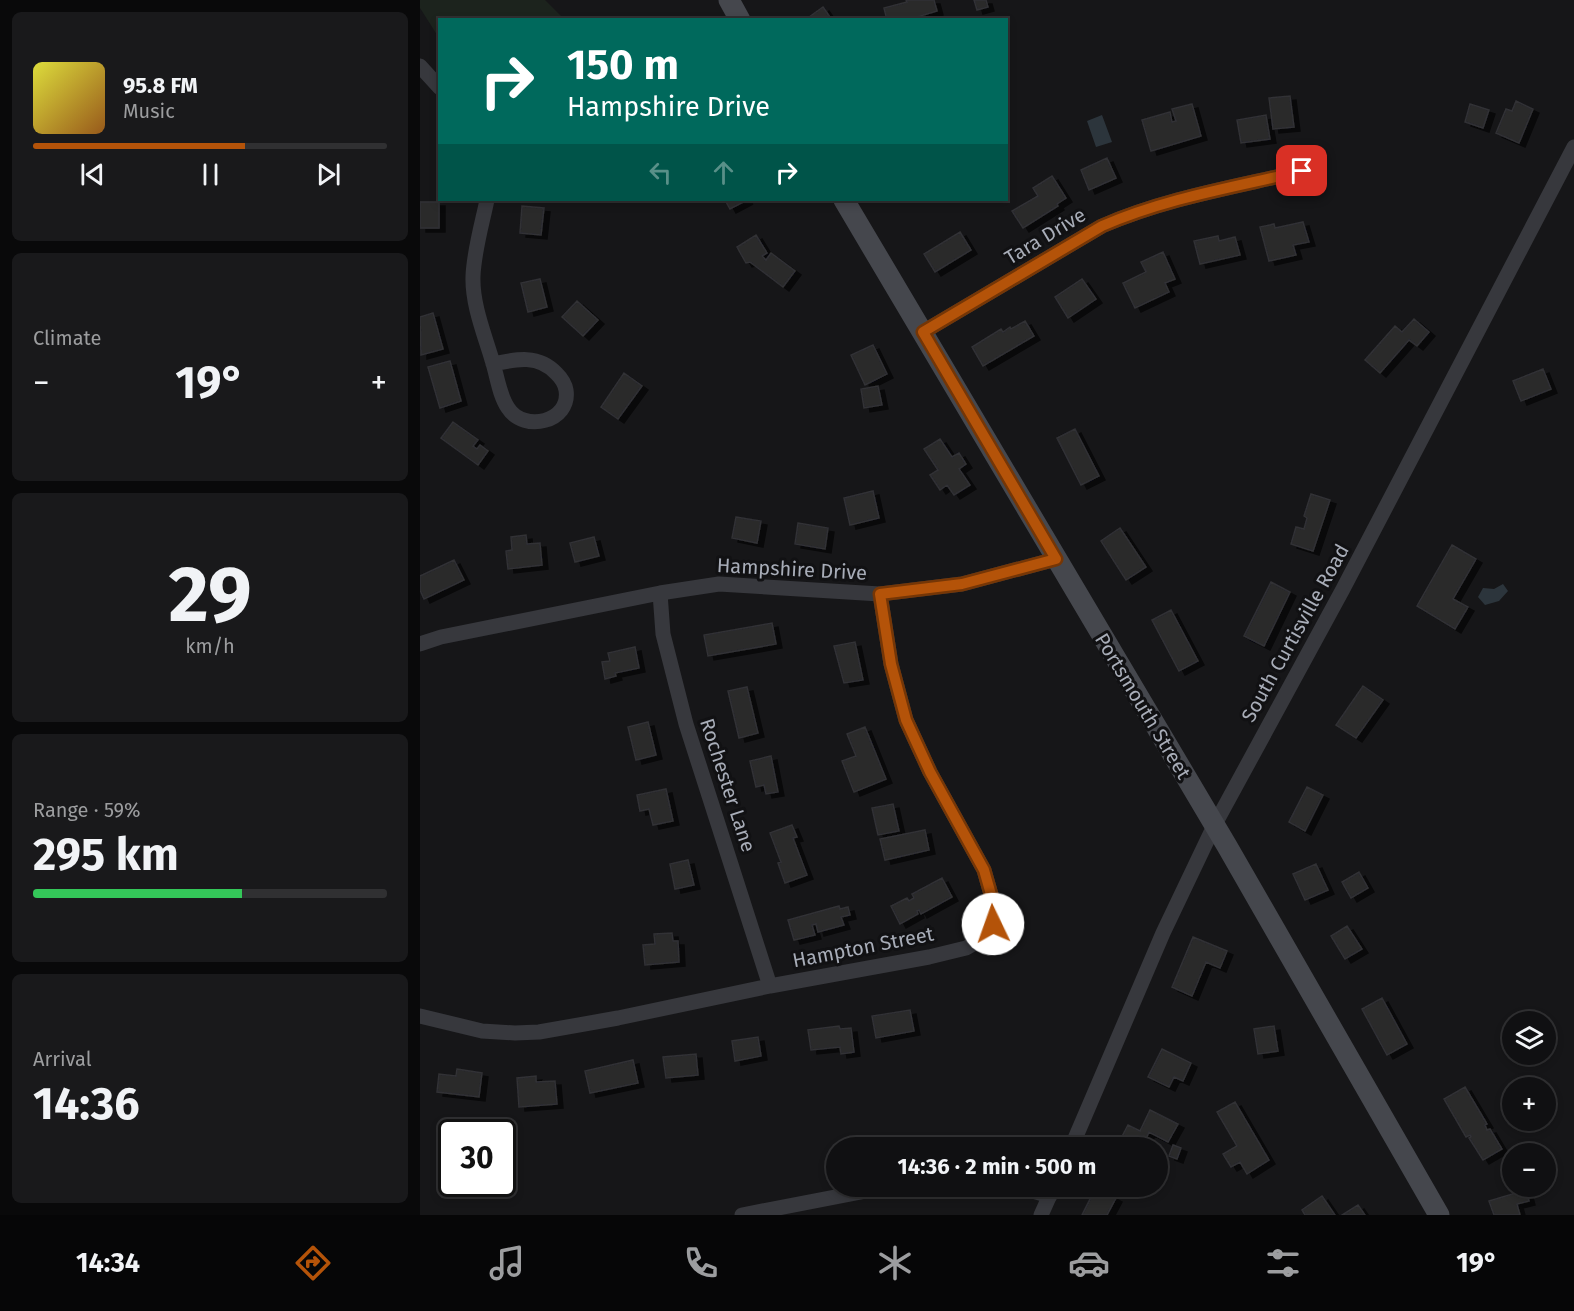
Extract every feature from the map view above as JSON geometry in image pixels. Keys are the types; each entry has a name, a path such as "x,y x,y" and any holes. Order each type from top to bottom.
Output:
{"street":[{"path":"420,66 438,86"},
{"name":"South Curtisville Road","path":"1076,1137 1163,933 1214,826 1343,589 1574,147"},
{"name":"Tara Drive","path":"923,332 1102,226 1176,200 1302,171"},
{"path":"487,201 473,275 473,292 477,311 493,364 504,400 516,416 535,423 545,421 561,408 566,399 566,389 555,372 547,366 529,359 517,358 493,364"},
{"name":"Portsmouth Street","path":"845,201 1214,826 1439,1215"},
{"name":"Hampshire Drive","path":"420,644 441,637 660,593 719,584 880,594 962,584 1056,559"},
{"name":"Rochester Lane","path":"660,593 663,634 686,724 770,986"},
{"name":"Hampton Street","path":"420,1016 482,1031 539,1032 929,957 966,948 982,939 993,924 994,905 984,870 930,772 906,720 891,664 880,594"},
{"path":"742,1215 835,1197"},
{"path":"1041,1215 1049,1197"}],"shaded area":[{"path":"420,0 545,0 563,18 438,18 438,36 420,8"},
{"path":"1102,115 1112,142 1096,147 1087,121"},
{"path":"1503,584 1508,591 1499,601 1485,605 1478,597 1483,588 1494,589"}],"building":[{"path":"906,0 934,0 937,11 914,18 886,18 884,8 907,2"},
{"path":"974,0 986,0 988,7 977,10"},
{"path":"823,7 831,18 808,18"},
{"path":"1290,96 1294,127 1273,129 1269,98"},
{"path":"1516,101 1533,109 1519,143 1496,133 1506,109 1512,111"},
{"path":"1192,104 1201,136 1151,151 1142,120 1170,112 1172,122 1176,121 1172,109"},
{"path":"1470,104 1489,110 1483,128 1465,122"},
{"path":"1266,115 1270,139 1241,143 1237,120"},
{"path":"1107,158 1116,178 1089,190 1081,170"},
{"path":"1052,176 1066,198 1057,204 1058,206 1023,228 1012,211 1038,196 1033,188"},
{"path":"726,201 745,201 730,209"},
{"path":"420,202 439,202 439,228 420,228"},
{"path":"522,206 544,208 541,235 520,233"},
{"path":"1303,222 1309,242 1293,245 1296,255 1269,261 1260,227 1274,224 1275,228"},
{"path":"960,232 971,250 935,272 924,254"},
{"path":"756,235 767,253 762,256 766,260 771,253 795,271 783,287 750,262 746,263 737,247"},
{"path":"1218,236 1219,241 1235,237 1240,255 1200,264 1194,241"},
{"path":"1163,252 1175,279 1165,283 1169,292 1135,308 1123,283 1146,272 1141,262"},
{"path":"540,279 547,307 528,312 521,283"},
{"path":"1082,279 1096,299 1068,318 1055,297"},
{"path":"577,301 598,320 583,336 562,317"},
{"path":"433,313 443,349 421,355 420,317"},
{"path":"1414,319 1429,332 1417,346 1409,340 1380,373 1365,360 1395,326 1402,332"},
{"path":"1025,321 1034,336 983,366 972,347 1001,329 1003,332"},
{"path":"873,345 887,374 865,385 851,355"},
{"path":"450,361 461,401 440,408 428,367"},
{"path":"1543,369 1551,389 1521,401 1513,381"},
{"path":"624,373 642,386 618,419 601,407"},
{"path":"878,386 882,405 864,408 861,389"},
{"path":"453,422 478,440 473,446 477,449 480,445 488,451 478,465 441,438"},
{"path":"1075,429 1099,476 1081,485 1057,438"},
{"path":"940,439 952,457 959,453 966,464 959,469 970,485 954,495 947,485 940,490 930,475 938,470 924,449"},
{"path":"873,491 879,518 850,525 844,498"},
{"path":"1311,494 1330,500 1313,551 1291,544 1296,527 1304,529 1307,518 1304,516"},
{"path":"736,517 761,521 757,543 732,538"},
{"path":"798,523 828,528 825,549 795,544"},
{"path":"1120,528 1146,567 1126,580 1101,541"},
{"path":"526,535 527,544 540,543 542,565 508,569 506,551 512,550 511,537"},
{"path":"594,537 599,556 575,562 570,543"},
{"path":"1452,545 1476,559 1453,599 1468,607 1455,629 1417,606"},
{"path":"454,560 464,580 424,599 420,590 420,576"},
{"path":"1271,582 1290,592 1264,646 1244,636"},
{"path":"1171,610 1198,661 1179,671 1152,620"},
{"path":"772,623 776,644 708,656 704,635"},
{"path":"855,642 863,680 844,683 834,646"},
{"path":"635,647 639,668 615,673 616,676 605,679 602,662 610,661 608,653"},
{"path":"1363,686 1383,700 1356,738 1336,725"},
{"path":"747,687 758,733 739,738 728,691"},
{"path":"648,722 656,755 636,760 628,727"},
{"path":"865,727 886,779 854,792 842,761 856,756 847,734"},
{"path":"771,756 778,792 766,794 764,785 756,787 750,761"},
{"path":"1307,787 1323,795 1305,831 1289,822"},
{"path":"666,789 673,821 653,825 649,809 640,811 637,795"},
{"path":"893,804 899,831 878,835 872,808"},
{"path":"792,825 797,837 793,838 807,875 785,883 778,863 781,862 770,833"},
{"path":"925,830 929,850 885,860 880,839"},
{"path":"688,860 694,885 675,889 670,864"},
{"path":"1316,864 1328,890 1305,900 1293,874"},
{"path":"1359,872 1368,888 1351,898 1342,882"},
{"path":"942,878 952,897 921,914 919,910 917,911 918,914 900,924 891,906 907,898 909,901 914,898 912,894"},
{"path":"839,906 840,909 848,907 850,915 841,917 844,925 818,932 816,924 812,925 815,935 794,940 788,920"},
{"path":"1347,926 1362,949 1345,959 1331,936"},
{"path":"672,933 673,941 678,941 679,962 645,965 643,945 655,944 654,934"},
{"path":"1193,937 1227,951 1220,968 1206,962 1192,996 1172,987"},
{"path":"1382,998 1407,1044 1387,1055 1362,1009"},
{"path":"910,1010 914,1031 876,1038 872,1016"},
{"path":"839,1026 840,1029 851,1028 854,1052 841,1054 840,1047 811,1050 808,1030"},
{"path":"1274,1026 1278,1051 1258,1054 1254,1029"},
{"path":"758,1037 761,1056 735,1061 732,1041"},
{"path":"1162,1049 1191,1063 1183,1081 1174,1077 1169,1087 1148,1077"},
{"path":"696,1054 698,1075 666,1078 663,1057"},
{"path":"633,1060 638,1083 590,1093 585,1071"},
{"path":"457,1069 482,1073 479,1097 437,1092 439,1074 456,1076"},
{"path":"536,1076 536,1082 555,1081 557,1104 519,1107 517,1078"},
{"path":"1465,1087 1487,1124 1485,1125 1487,1130 1490,1129 1502,1149 1483,1160 1469,1138 1470,1135 1466,1137 1444,1099"},
{"path":"1235,1102 1269,1160 1247,1174 1240,1162 1231,1167 1223,1154 1237,1146 1217,1112"},
{"path":"1150,1110 1178,1124 1168,1142 1168,1137 1158,1137 1149,1132 1147,1137 1122,1137 1128,1125 1140,1131"},
{"path":"1173,1145 1181,1148 1177,1159 1169,1156"},
{"path":"1322,1196 1335,1215 1305,1215 1302,1210"},
{"path":"1091,1197 1116,1198 1107,1215 1082,1215"},
{"path":"1502,1197 1528,1197 1529,1201 1517,1204 1520,1215 1494,1215 1489,1201"},
{"path":"1358,1205 1365,1215 1342,1215"}],"route":[{"path":"993,924 994,905 984,870 930,772 906,720 891,664 880,594 978,581 1056,559 923,332 1102,226 1176,200 1302,171"}]}
